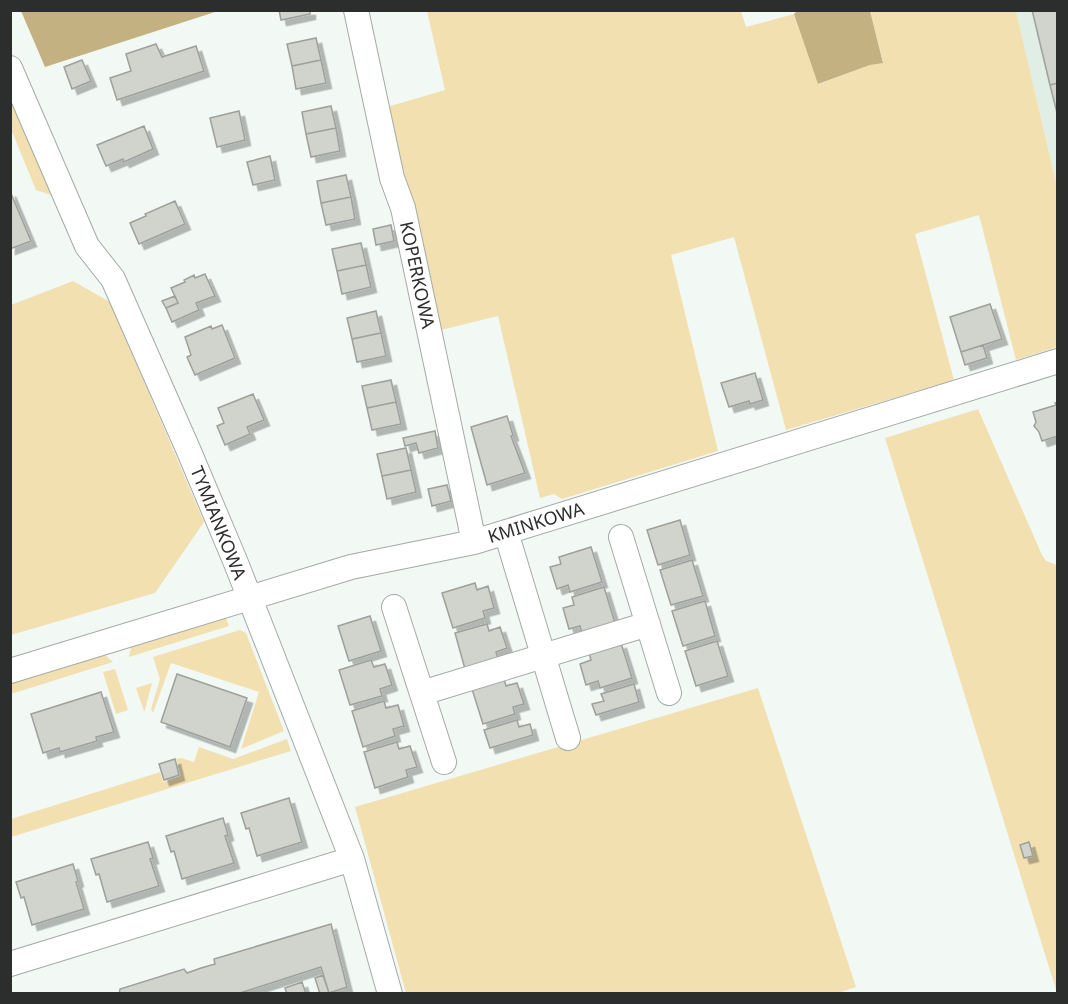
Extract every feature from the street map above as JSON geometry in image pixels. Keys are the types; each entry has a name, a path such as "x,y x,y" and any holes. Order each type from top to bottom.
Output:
{"street":[{"name":"KOPERKOWA","path":"356,10 392,178 403,208 474,542"},
{"name":"TYMIANKOWA","path":"10,68 87,246 109,272 126,309 188,449 249,597 352,859 390,993"},
{"name":"KMINKOWA","path":"10,671 351,567 474,542 1058,362"},
{"path":"506,532 568,738"},
{"path":"621,537 669,693"},
{"path":"394,607 444,762"},
{"path":"422,693 648,624"},
{"path":"10,964 352,859"}],"shaded area":[{"path":"798,10 870,11 883,63 870,65 818,84 794,14"},
{"path":"21,11 218,11 45,67"},
{"path":"427,11 741,11 746,27 794,14 819,84 883,62 870,11 1016,11 1057,187 1057,347 1016,360 979,215 915,234 954,380 786,430 734,237 671,255 718,451 562,499 554,494 540,498 498,316 437,331 387,107 445,90"},
{"path":"1016,11 1057,11 1057,187"},
{"path":"10,94 54,196 36,190 11,129"},
{"path":"73,281 110,302 204,522 155,593 11,635 11,305"},
{"path":"978,409 1042,555 1046,561 1057,565 1057,993 885,438"},
{"path":"224,613 229,626 129,657 134,644"},
{"path":"240,630 246,633 284,731 241,749 259,692 171,663 153,713 151,709 160,679 153,657"},
{"path":"104,654 113,662 11,694 11,681"},
{"path":"115,669 128,710 116,714 103,672"},
{"path":"152,683 145,710 144,711 136,688"},
{"path":"758,688 856,987 835,994 406,993 355,807"},
{"path":"287,739 291,751 11,837 11,819 160,772 163,782 181,776 176,759 181,758 194,762 199,747 233,759"}],"building":[{"path":"279,10 310,10 310,14 281,20"},
{"path":"1032,10 1058,10 1058,83 1050,85"},
{"path":"316,38 321,60 292,66 287,44"},
{"path":"156,44 162,57 196,46 204,71 117,100 110,78 131,71 126,54"},
{"path":"82,60 91,81 72,89 64,67"},
{"path":"321,60 326,83 296,89 292,66"},
{"path":"1058,83 1058,117 1050,85"},
{"path":"331,106 336,128 306,134 302,112"},
{"path":"239,111 245,140 217,147 210,118"},
{"path":"144,126 153,149 124,162 123,159 106,166 97,145"},
{"path":"336,128 340,151 311,157 306,134"},
{"path":"270,156 275,180 253,185 247,162"},
{"path":"346,175 351,197 321,203 317,181"},
{"path":"10,191 31,241 10,249"},
{"path":"351,197 355,219 326,225 321,203"},
{"path":"175,201 185,224 139,244 130,223"},
{"path":"391,225 394,241 376,245 373,229"},
{"path":"361,243 366,265 337,271 332,249"},
{"path":"366,265 371,287 342,294 337,271"},
{"path":"205,274 215,296 196,303 199,310 172,322 166,308 178,303 171,288 194,275 195,278"},
{"path":"175,296 178,303 166,308 162,301"},
{"path":"990,304 1002,339 961,352 950,317"},
{"path":"376,311 381,333 352,339 347,318"},
{"path":"222,325 235,358 195,375 187,357 191,355 185,337 211,326 212,329"},
{"path":"381,333 386,356 357,362 352,339"},
{"path":"983,345 987,358 965,365 961,352"},
{"path":"755,373 763,400 750,404 749,401 729,407 721,383"},
{"path":"391,380 396,402 367,408 362,386"},
{"path":"253,394 264,420 247,427 250,434 225,445 217,426 224,423 218,408"},
{"path":"396,402 401,424 372,430 367,408"},
{"path":"1058,402 1058,436 1042,441 1034,426 1036,422 1033,412 1056,405 1055,403"},
{"path":"507,416 513,435 511,436 525,473 487,485 471,427"},
{"path":"435,431 438,448 419,453 416,443 405,446 403,438"},
{"path":"406,448 411,470 382,476 377,454"},
{"path":"411,470 416,492 387,499 382,476"},
{"path":"447,485 451,501 432,506 428,489"},
{"path":"680,520 690,555 658,565 647,530"},
{"path":"591,547 602,582 570,592 568,585 557,589 550,567 561,564 559,557"},
{"path":"692,560 703,596 671,605 660,570"},
{"path":"475,583 477,590 488,586 494,608 483,611 485,618 453,628 442,593"},
{"path":"604,587 615,623 582,633 580,626 569,629 563,608 574,605 572,597"},
{"path":"705,601 715,636 683,646 672,611"},
{"path":"370,616 381,651 349,661 338,626"},
{"path":"487,624 489,631 500,627 507,648 496,652 498,659 465,669 455,633"},
{"path":"717,641 728,676 696,686 685,651"},
{"path":"621,643 632,678 600,688 598,681 586,685 580,664 591,660 589,653"},
{"path":"371,660 374,667 385,664 392,685 380,689 382,696 350,705 339,670"},
{"path":"177,674 247,698 230,747 161,722"},
{"path":"504,679 506,686 517,683 524,704 513,707 515,714 483,724 472,689"},
{"path":"634,684 639,702 596,715 592,704 604,701 601,694"},
{"path":"101,692 114,732 96,737 97,741 60,752 59,748 43,753 31,714"},
{"path":"384,701 386,708 398,705 404,726 393,729 395,736 363,747 352,711"},
{"path":"517,720 519,727 530,724 533,735 490,748 484,730"},
{"path":"397,742 399,749 410,746 417,767 406,770 408,777 375,788 364,752"},
{"path":"175,759 179,775 164,780 159,764"},
{"path":"289,798 302,842 257,856 249,828 246,829 241,813"},
{"path":"223,818 228,835 225,836 234,863 182,879 174,851 171,852 166,836"},
{"path":"148,842 153,858 150,859 159,886 107,902 99,874 96,875 91,859"},
{"path":"1029,842 1033,856 1024,858 1020,845"},
{"path":"73,864 84,909 32,925 24,897 21,898 16,882"},
{"path":"331,924 347,987 329,993 321,967 237,994 119,994 120,989 184,969 187,973 215,964 214,959"},
{"path":"323,975 329,993 327,994 320,994 315,978"},
{"path":"302,982 306,994 287,994 285,988"}]}
